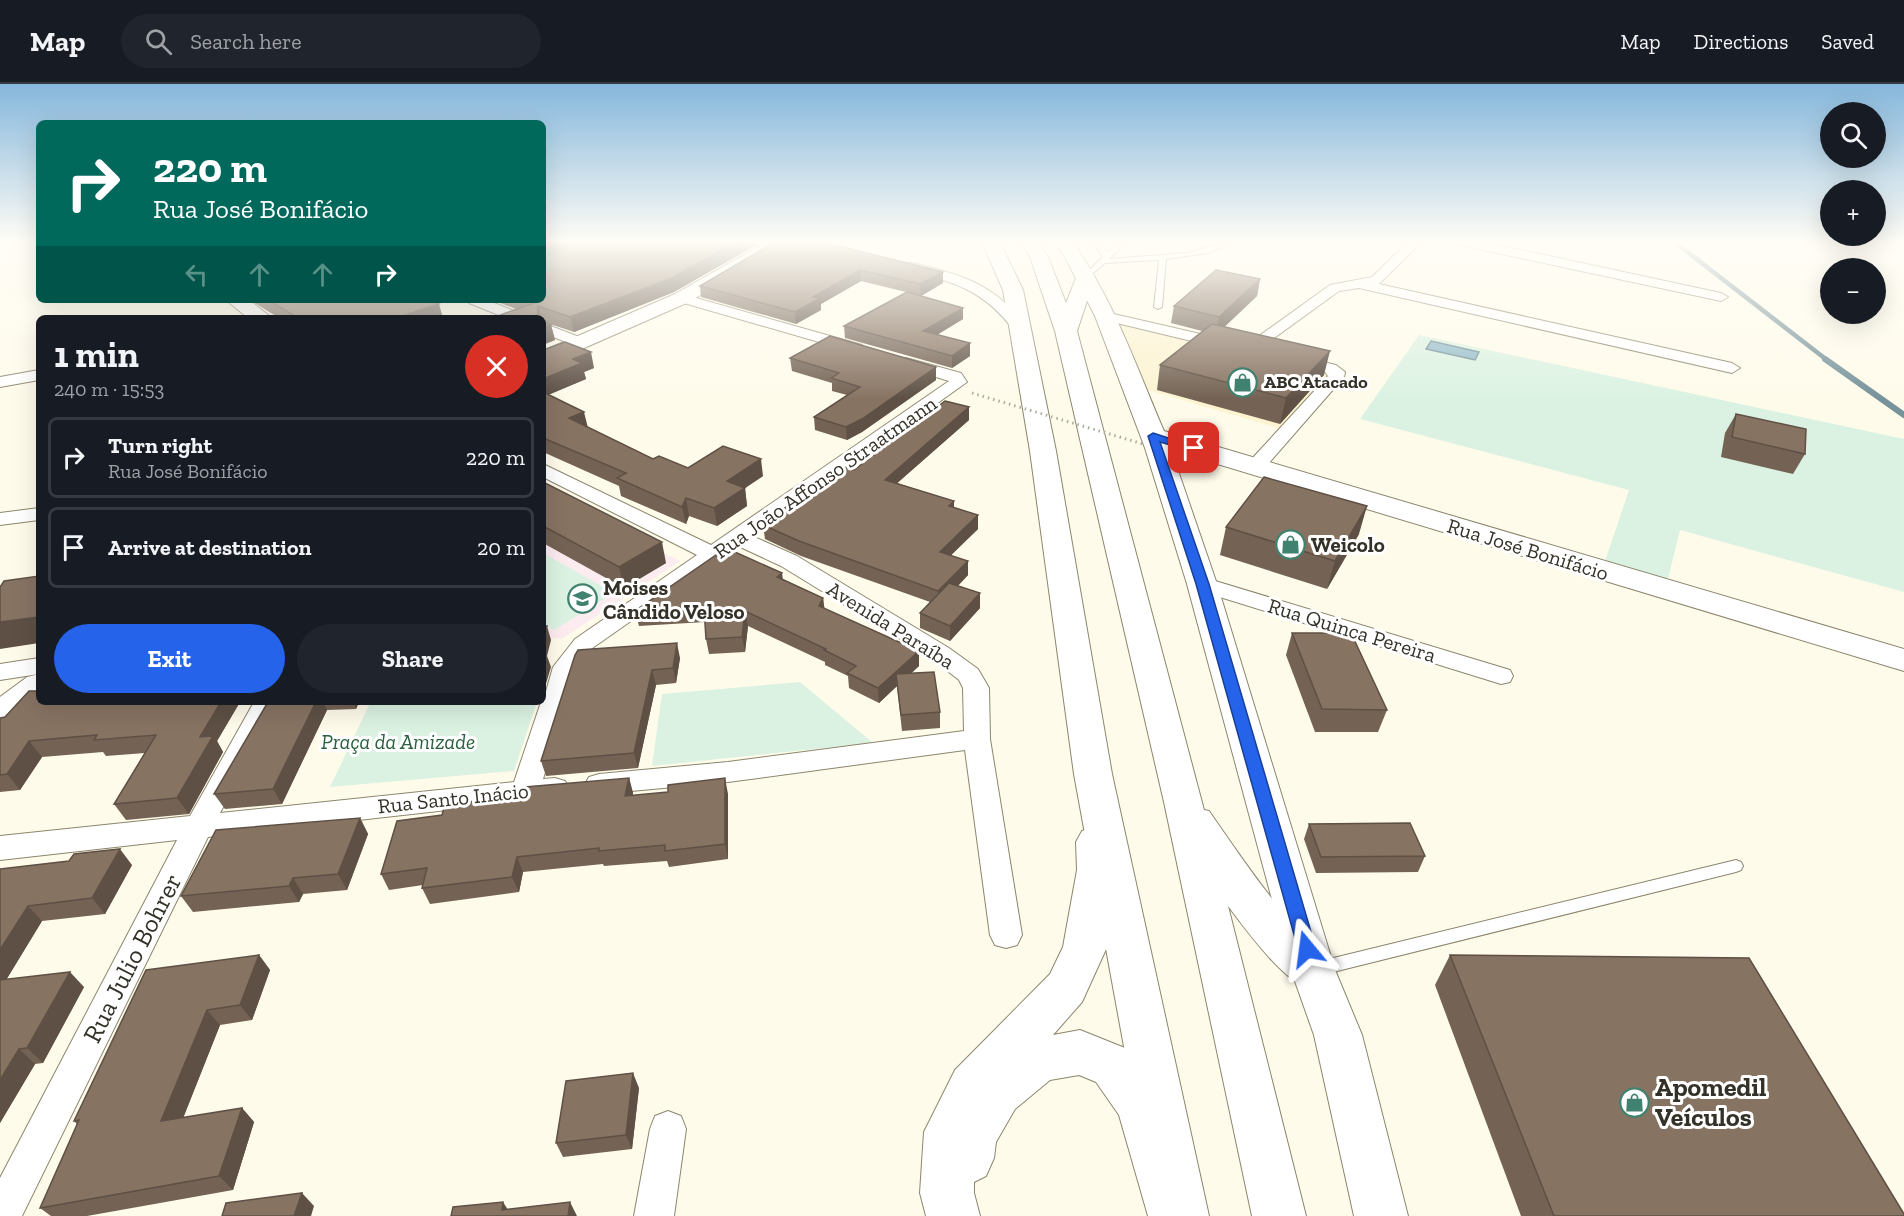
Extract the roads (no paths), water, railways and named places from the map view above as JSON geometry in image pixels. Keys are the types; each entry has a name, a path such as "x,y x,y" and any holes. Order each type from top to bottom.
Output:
{"main road":[{"path":"546,358 691,293"},
{"path":"1014,293 1043,451 1093,774 1182,1216"},
{"path":"1052,293 1066,331 1183,802 1279,1216"},
{"path":"1066,331 1079,293"},
{"path":"1093,293 1105,316 1202,584 1313,970 1338,1035 1381,1216"},
{"name":"Rua José Bonifácio","path":"1148,440 1255,467 1904,660"},
{"path":"0,716 36,687"},
{"path":"953,1216 947,1193 949,1132 972,1087 1066,988 1086,947 1098,870 1093,774"},
{"path":"1183,802 1272,931 1313,970"},
{"path":"970,1216 964,1190 971,1136 998,1092 1038,1060 1080,1052 1113,1066 1141,1103 1174,1216"}],"street":[{"path":"988,293 1000,303 1020,329"},
{"path":"1249,349 1328,293"},
{"path":"1401,293 1732,368"},
{"path":"1702,293 1721,297"},
{"name":"Rua João Affonso Straatmann","path":"525,791 565,667 582,644 966,388 955,377 682,298"},
{"path":"482,303 512,315"},
{"path":"1105,316 1330,368 1337,372 1336,377 1255,467"},
{"path":"546,329 581,343"},
{"path":"0,382 36,376"},
{"path":"546,471 714,555"},
{"path":"0,519 36,514"},
{"name":"Avenida Paraíba","path":"738,538 789,561 940,653 969,675 976,688 977,739 1006,935"},
{"name":"Rua Quinca Pereira","path":"1202,584 1501,676"},
{"path":"0,672 36,666"},
{"name":"Rua Julio Bohrer","path":"1,1216 199,826 265,705"},
{"name":"Rua Santo Inácio","path":"0,848 525,791 728,772 977,739"},
{"path":"654,1216 668,1129"}],"lane":[{"path":"1158,307 1159,293"},
{"path":"1313,970 1374,957 1736,866"}],"water":[{"path":"1431,341 1479,352 1475,360 1426,349"}],"waterway":[{"path":"1740,293 1827,360"},
{"path":"1825,359 1904,415"}],"place":[{"name":"ABC Atacado","path":"1243,382"},
{"name":"Weicolo","path":"1290,544"},
{"name":"Moises Cândido Veloso","path":"582,599"},
{"name":"Apomedil Veículos","path":"1634,1102"}],"park label":[{"name":"Praça da Amizade","path":"398,741"}]}
